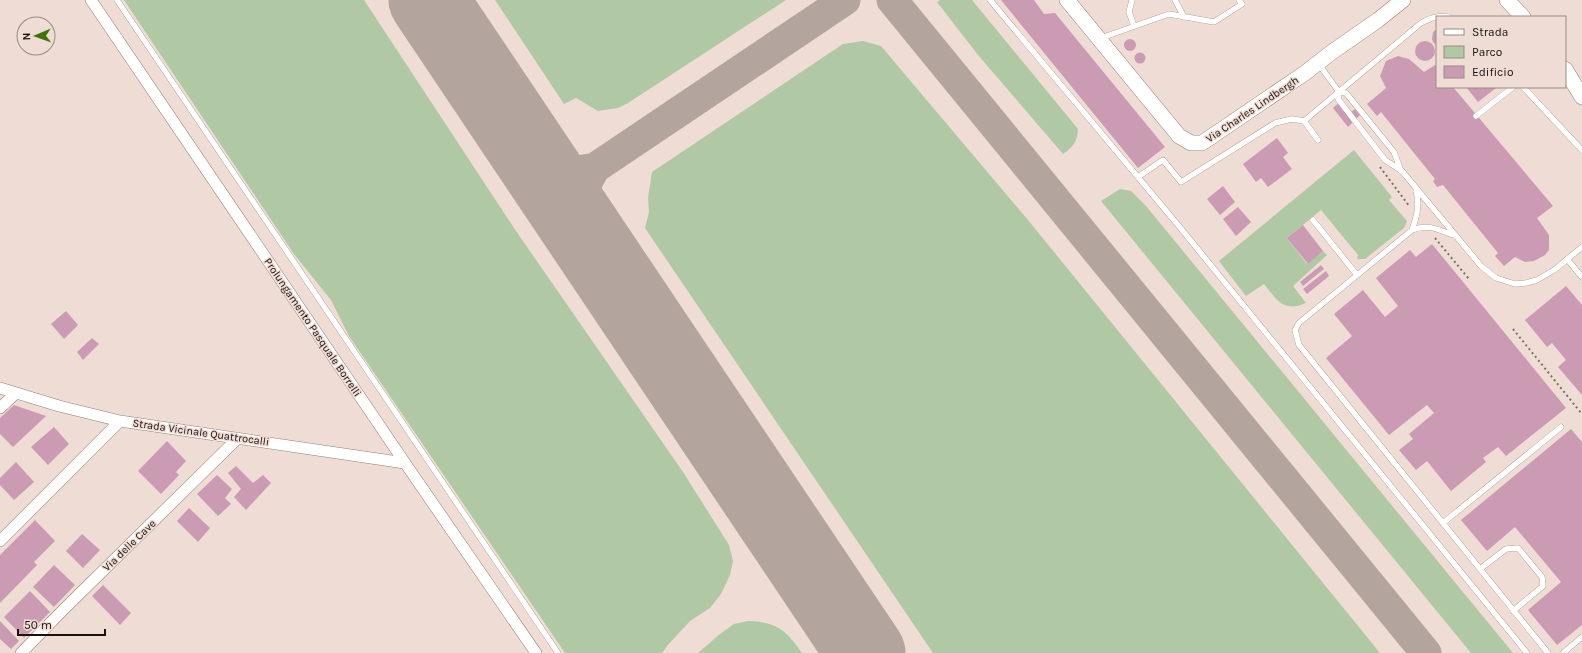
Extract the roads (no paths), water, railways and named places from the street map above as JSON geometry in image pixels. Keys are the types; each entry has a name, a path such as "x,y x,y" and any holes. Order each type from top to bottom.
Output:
{"street":[{"name":"Prolungamento Pasquale Borrelli","path":"91,0 405,463 536,653"},
{"name":"Via Charles Lindbergh","path":"1067,0 1180,136 1191,143 1202,143 1318,63 1403,0"},
{"path":"1507,0 1522,16"},
{"path":"1566,70 1580,89"},
{"name":"Strada Vicinale Quattrocalli","path":"0,388 15,394 120,421 405,463"},
{"path":"0,408 15,394"},
{"path":"0,541 120,421"},
{"name":"Via delle Cave","path":"21,653 238,438"}],"lane":[{"path":"117,0 558,653"},
{"path":"990,0 1138,177 1526,653"},
{"path":"1132,0 1129,12 1134,26"},
{"path":"1175,0 1184,17"},
{"path":"1099,38 1169,14 1214,22 1241,2 1248,0"},
{"path":"1304,121 1421,23 1436,17"},
{"path":"1318,63 1339,92 1338,99 1385,160 1402,171"},
{"path":"1476,116 1512,88"},
{"path":"1524,88 1582,150"},
{"path":"1339,92 1346,92 1394,152 1402,171 1414,187 1481,266 1496,278 1515,284 1537,280 1554,270 1582,247"},
{"path":"1138,177 1163,160 1181,182 1275,123 1292,119 1304,121 1318,140"},
{"path":"1412,230 1417,216 1419,200 1414,187"},
{"path":"1313,220 1357,275"},
{"path":"1454,236 1440,230 1423,226 1412,230 1299,323 1295,330 1299,345 1548,653"},
{"path":"1567,259 1582,276"},
{"path":"1442,523 1561,427"},
{"path":"1480,569 1506,549 1518,548 1542,576 1543,586 1513,610"},
{"path":"1563,653 1582,637"}]}
